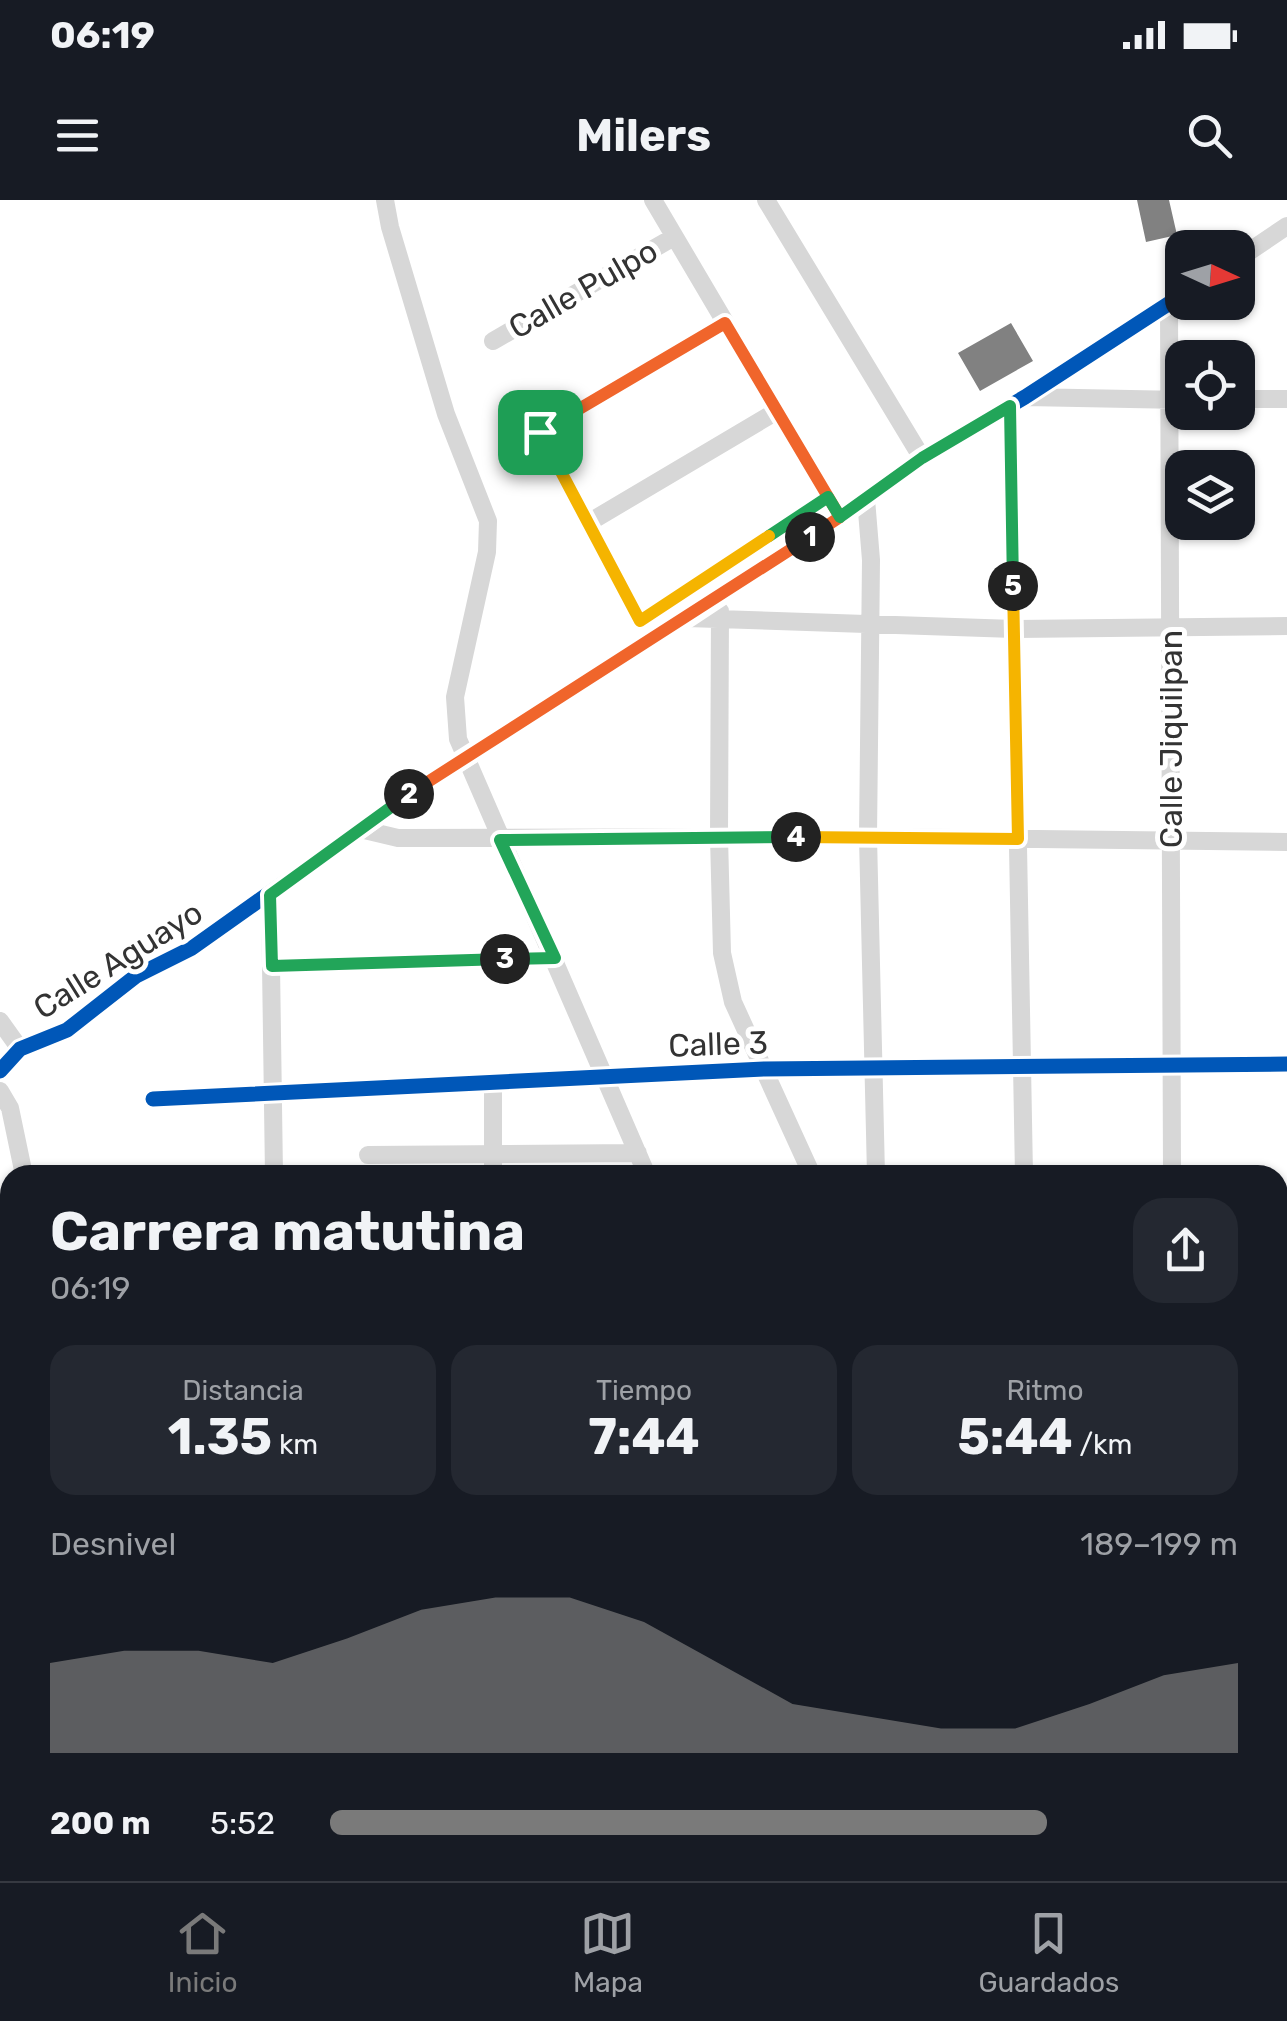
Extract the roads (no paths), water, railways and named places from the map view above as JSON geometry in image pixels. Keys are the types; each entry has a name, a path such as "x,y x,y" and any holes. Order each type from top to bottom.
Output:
{"street":[{"path":"385,200 446,414 488,520 487,552 455,697 454,720 465,760 643,1165"},
{"path":"653,200 840,517"},
{"path":"766,200 922,458"},
{"path":"1255,248 1287,226"},
{"name":"Calle Pulpo","path":"493,341 674,237"},
{"name":"Calle Aguayo","path":"0,1072 20,1048 67,1030 142,972 184,953 420,786 720,596 922,458 1018,402 1165,306"},
{"path":"725,323 540,432 640,621 828,497"},
{"path":"1255,399 1287,399"},
{"path":"1024,1165 1014,629 1018,402 1165,400"},
{"path":"588,523 777,411"},
{"name":"Calle Jiquilpan","path":"1172,1165 1171,627 1175,430"},
{"path":"866,498 870,560 868,838 876,1165"},
{"path":"720,596 719,837 724,972 733,1002 807,1165"},
{"path":"686,618 1014,629 1287,626"},
{"path":"360,829 398,838 500,840 719,837 1287,842"},
{"path":"270,895 274,1165"},
{"path":"272,966 555,958"},
{"path":"0,1021 20,1048"},
{"name":"Calle 3","path":"153,1099 764,1069 1287,1064"},
{"path":"492,1082 493,1165"},
{"path":"0,1091 10,1108 22,1165"},
{"path":"368,1155 638,1153"}]}
